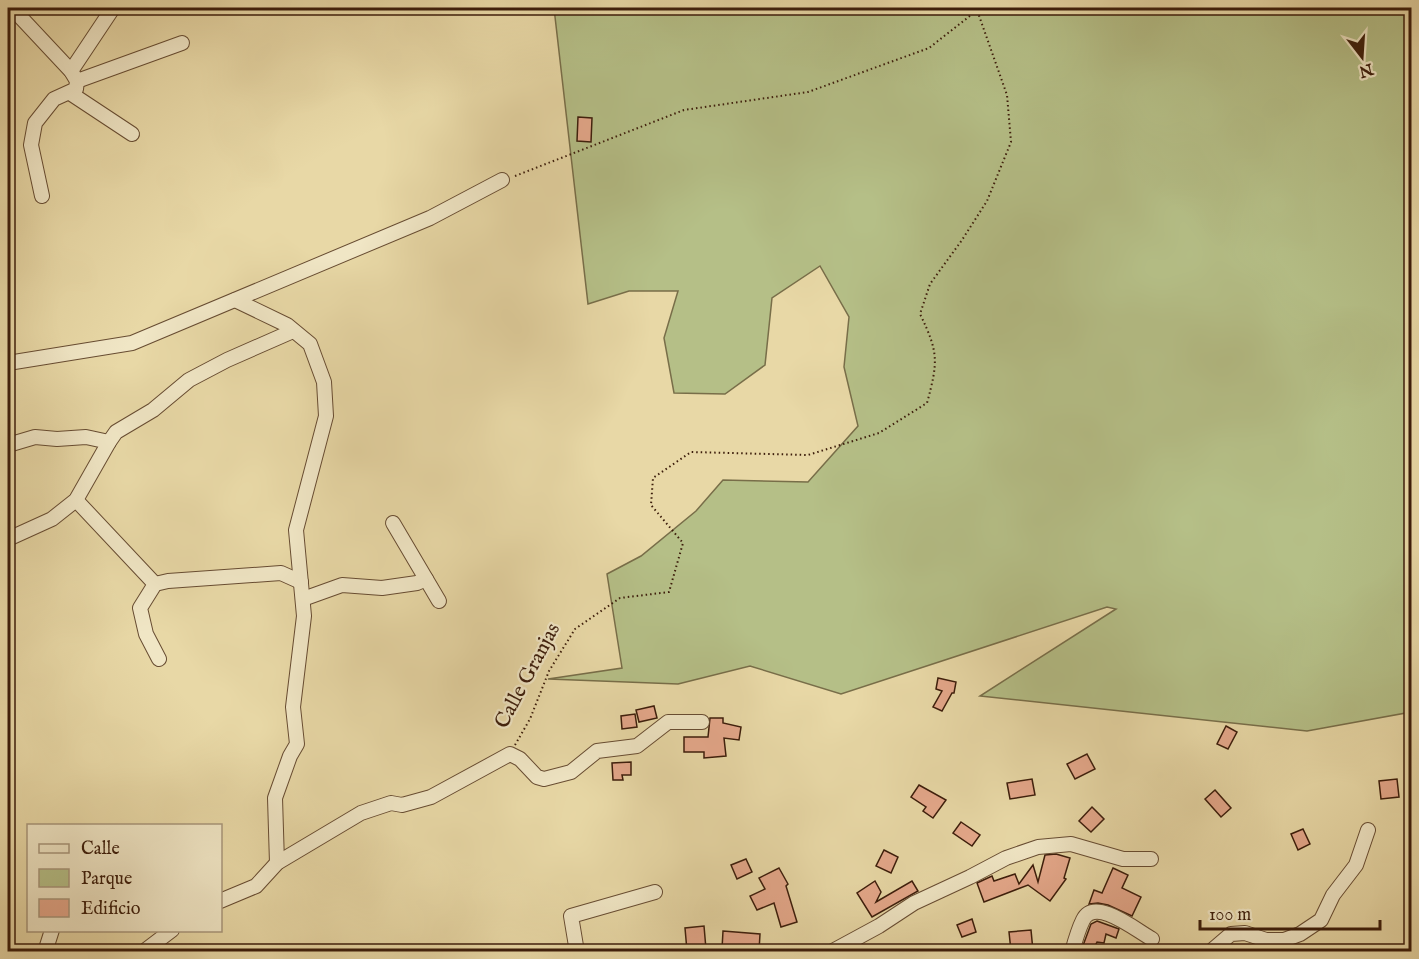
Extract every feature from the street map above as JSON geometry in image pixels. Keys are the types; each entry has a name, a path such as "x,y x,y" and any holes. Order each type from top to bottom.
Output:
{"street":[{"path":"12,8 73,82 132,134"},
{"path":"42,196 32,145 35,123 54,99 73,82 112,8"},
{"path":"73,82 182,43"},
{"path":"8,363 132,343 429,218 502,180"},
{"path":"235,300 287,325 310,344 324,382 326,416 296,530 303,599 293,707 297,744 290,756 275,798 277,863"},
{"path":"8,539 52,519 76,500 116,432 153,410 189,380 227,360 293,331"},
{"path":"8,445 35,437 57,439 87,437 109,442"},
{"path":"76,500 155,584"},
{"path":"393,523 439,601"},
{"path":"159,659 146,634 140,608 155,584 243,574 281,573 302,582"},
{"path":"303,599 342,585 382,588 417,583 426,579"},
{"path":"510,754 520,759 537,777 544,778 571,772 597,751 637,746 668,722 702,722"},
{"name":"Calle Granjas","path":"222,900 256,886 277,863 361,813 391,803 402,805 431,797 510,754"},
{"path":"1210,951 1231,934 1245,933 1266,940 1284,940 1300,934 1322,920 1333,895 1356,865 1368,830"},
{"path":"831,951 879,926 914,903 1006,858 1038,847 1071,844 1123,859 1151,859"},
{"path":"577,951 571,916 655,892"},
{"path":"1072,951 1083,920 1087,914 1094,912 1118,916 1152,939"},
{"path":"45,951 51,932"},
{"path":"143,951 169,932"}],"path":[{"path":"502,180 684,110 808,92 929,48 979,9"},
{"name":"Calle Granjas","path":"510,754 530,719 549,671 575,628 620,598 669,592 683,543 651,505 653,478 692,452 808,455 879,433 927,403 936,368 932,338 920,314 930,284 987,201 1011,142 1006,95 979,9"}],"green space":[{"path":"554,8 1411,8 1411,712 1307,731 980,696 1116,609 1107,607 841,694 750,666 678,684 548,679 622,668 607,574 641,556 696,511 723,480 808,482 858,426 844,367 849,317 820,266 772,298 765,365 725,394 674,393 664,338 678,291 629,291 588,304"}],"building":[{"path":"578,117 592,118 591,142 577,141"},
{"path":"938,678 956,682 954,693 942,711 933,707 942,691 936,689"},
{"path":"654,706 657,718 639,722 636,710"},
{"path":"635,714 637,727 622,729 621,716"},
{"path":"710,718 723,718 723,723 741,727 739,740 724,738 726,756 704,758 704,752 684,752 684,737 708,737"},
{"path":"1226,726 1237,732 1228,749 1217,744"},
{"path":"1087,754 1095,769 1075,779 1067,764"},
{"path":"631,762 631,775 622,775 623,780 613,780 612,763"},
{"path":"1032,779 1035,795 1010,799 1007,783"},
{"path":"1397,779 1399,797 1381,799 1379,781"},
{"path":"919,785 946,800 933,818 923,811 926,807 911,797"},
{"path":"1215,790 1231,808 1221,817 1205,799"},
{"path":"1092,807 1104,819 1091,832 1079,821"},
{"path":"961,822 980,835 972,846 953,833"},
{"path":"1303,829 1310,844 1298,850 1291,834"},
{"path":"884,850 898,857 891,873 876,866"},
{"path":"1056,854 1070,858 1064,878 1066,879 1050,901 1028,885 984,902 977,883 992,876 994,881 1015,874 1019,884 1033,865 1038,882 1045,855"},
{"path":"746,859 752,872 737,879 731,865"},
{"path":"779,868 788,884 786,886 797,922 781,927 774,903 757,910 750,896 765,889 759,878"},
{"path":"1113,868 1128,875 1122,888 1141,897 1132,916 1108,905 1089,904 1094,890 1102,893"},
{"path":"875,881 881,892 876,902 912,881 918,891 872,917 857,893"},
{"path":"972,919 976,932 962,937 957,925"},
{"path":"1097,921 1119,929 1116,938 1106,934 1104,943 1097,942 1095,945 1106,948 1106,951 1081,951 1091,924"},
{"path":"704,926 706,949 687,951 685,928"},
{"path":"1031,930 1033,951 1011,951 1009,932"},
{"path":"723,931 760,934 759,951 722,949"}]}
